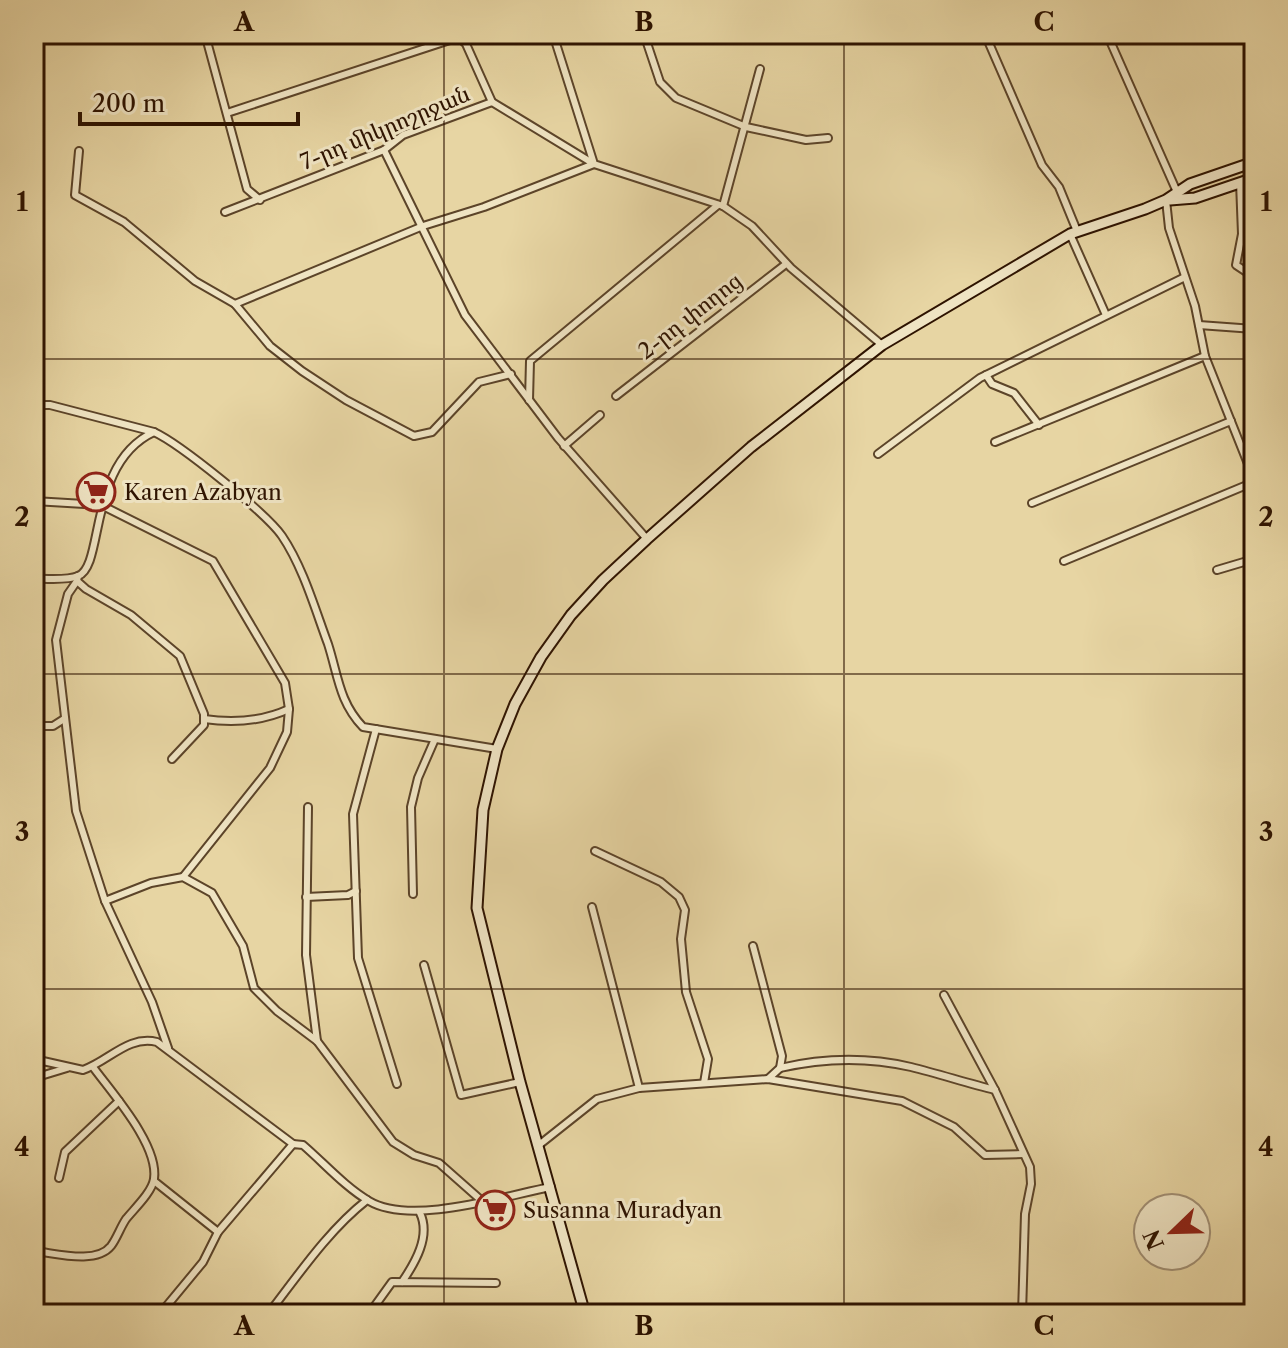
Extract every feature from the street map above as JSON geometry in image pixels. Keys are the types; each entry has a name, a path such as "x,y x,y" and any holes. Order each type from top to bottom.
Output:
{"main road":[{"path":"1179,196 1190,184 1254,162"},
{"path":"585,1314 520,1082 477,908 483,810 497,749 515,704 541,657 571,615 647,539 751,447 882,345 1074,232 1179,196 1195,198 1254,178"}],"street":[{"path":"34,41 52,34"},
{"path":"205,34 247,189 260,200"},
{"path":"235,304 423,226 484,207 594,164 553,34"},
{"path":"644,34 660,82 676,98 746,127 806,140 828,138"},
{"path":"904,34 909,40 918,40 932,34"},
{"path":"985,34 1042,165 1059,187 1106,315"},
{"path":"1107,34 1179,196"},
{"path":"227,113 453,39 461,39 466,44 492,102"},
{"path":"529,401 530,361 720,205 746,127 760,69"},
{"name":"7-րդ միկրոշրջան","path":"225,212 384,150 403,135 492,102 594,164 720,205 752,226 786,264 882,345"},
{"path":"384,150 465,315 564,446 647,539"},
{"path":"79,151 75,195 124,222 195,281 235,304 270,346 302,371 346,400 414,436 432,432 479,382 511,374"},
{"path":"1240,182 1242,234 1236,265 1254,277"},
{"path":"1064,561 1254,480 1205,356 1199,325 1169,228 1166,200"},
{"name":"2-րդ փողոց","path":"616,396 786,264"},
{"path":"878,454 986,375 1185,277"},
{"path":"1199,325 1254,329"},
{"path":"995,442 1205,356"},
{"path":"986,375 992,384 1014,393 1039,425"},
{"path":"34,405 50,405 154,432 209,471 281,535 303,578 328,644 348,712 363,727 497,749"},
{"path":"564,446 600,415"},
{"path":"1032,503 1231,421"},
{"path":"154,432 135,443 118,462 101,505 91,562 68,594 56,633 76,811 105,901 152,1002 168,1048"},
{"path":"34,501 101,505 213,561 285,683 289,709 287,732 270,768 183,877"},
{"path":"1217,570 1254,559"},
{"path":"34,579 78,578"},
{"path":"78,578 86,589 131,615 180,656 204,725 172,759"},
{"path":"204,719 228,723 276,715 289,709"},
{"path":"34,726 53,726 64,719"},
{"path":"376,729 353,814 358,958 397,1084"},
{"path":"413,894 411,807 418,778 435,739"},
{"path":"308,807 306,955 317,1041"},
{"path":"595,851 661,882 679,897 685,910 681,939 686,992 708,1059 704,1083"},
{"path":"105,901 151,883 183,877 212,893 243,946 254,988 277,1011 317,1041 393,1142 414,1155 439,1163 482,1201"},
{"path":"306,897 348,895 356,891"},
{"path":"592,907 639,1088"},
{"path":"753,946 777,1033 782,1056 780,1068"},
{"path":"424,965 461,1095 520,1082"},
{"path":"944,995 995,1090 1030,1167 1031,1184 1025,1214 1022,1314"},
{"path":"34,1059 83,1070 129,1044 146,1039 168,1048 293,1144 303,1145 367,1200 381,1207 420,1213 551,1187"},
{"path":"768,1079 780,1068 814,1060 851,1060 910,1067 995,1090"},
{"path":"34,1078 70,1067"},
{"path":"34,1251 93,1257 104,1253 154,1181 154,1166 141,1130 93,1067"},
{"path":"539,1145 597,1099 639,1088 768,1079 902,1101 954,1127 985,1155 1023,1154"},
{"path":"59,1178 65,1152 119,1101"},
{"path":"160,1314 203,1262 218,1232 293,1144"},
{"path":"154,1181 218,1232"},
{"path":"271,1314 308,1261 367,1200"},
{"path":"402,1282 420,1250 424,1229 420,1213"},
{"path":"369,1314 392,1282 496,1283"}],"place":[{"name":"Karen Azabyan","path":"96,492"},
{"name":"Susanna Muradyan","path":"495,1210"}]}
